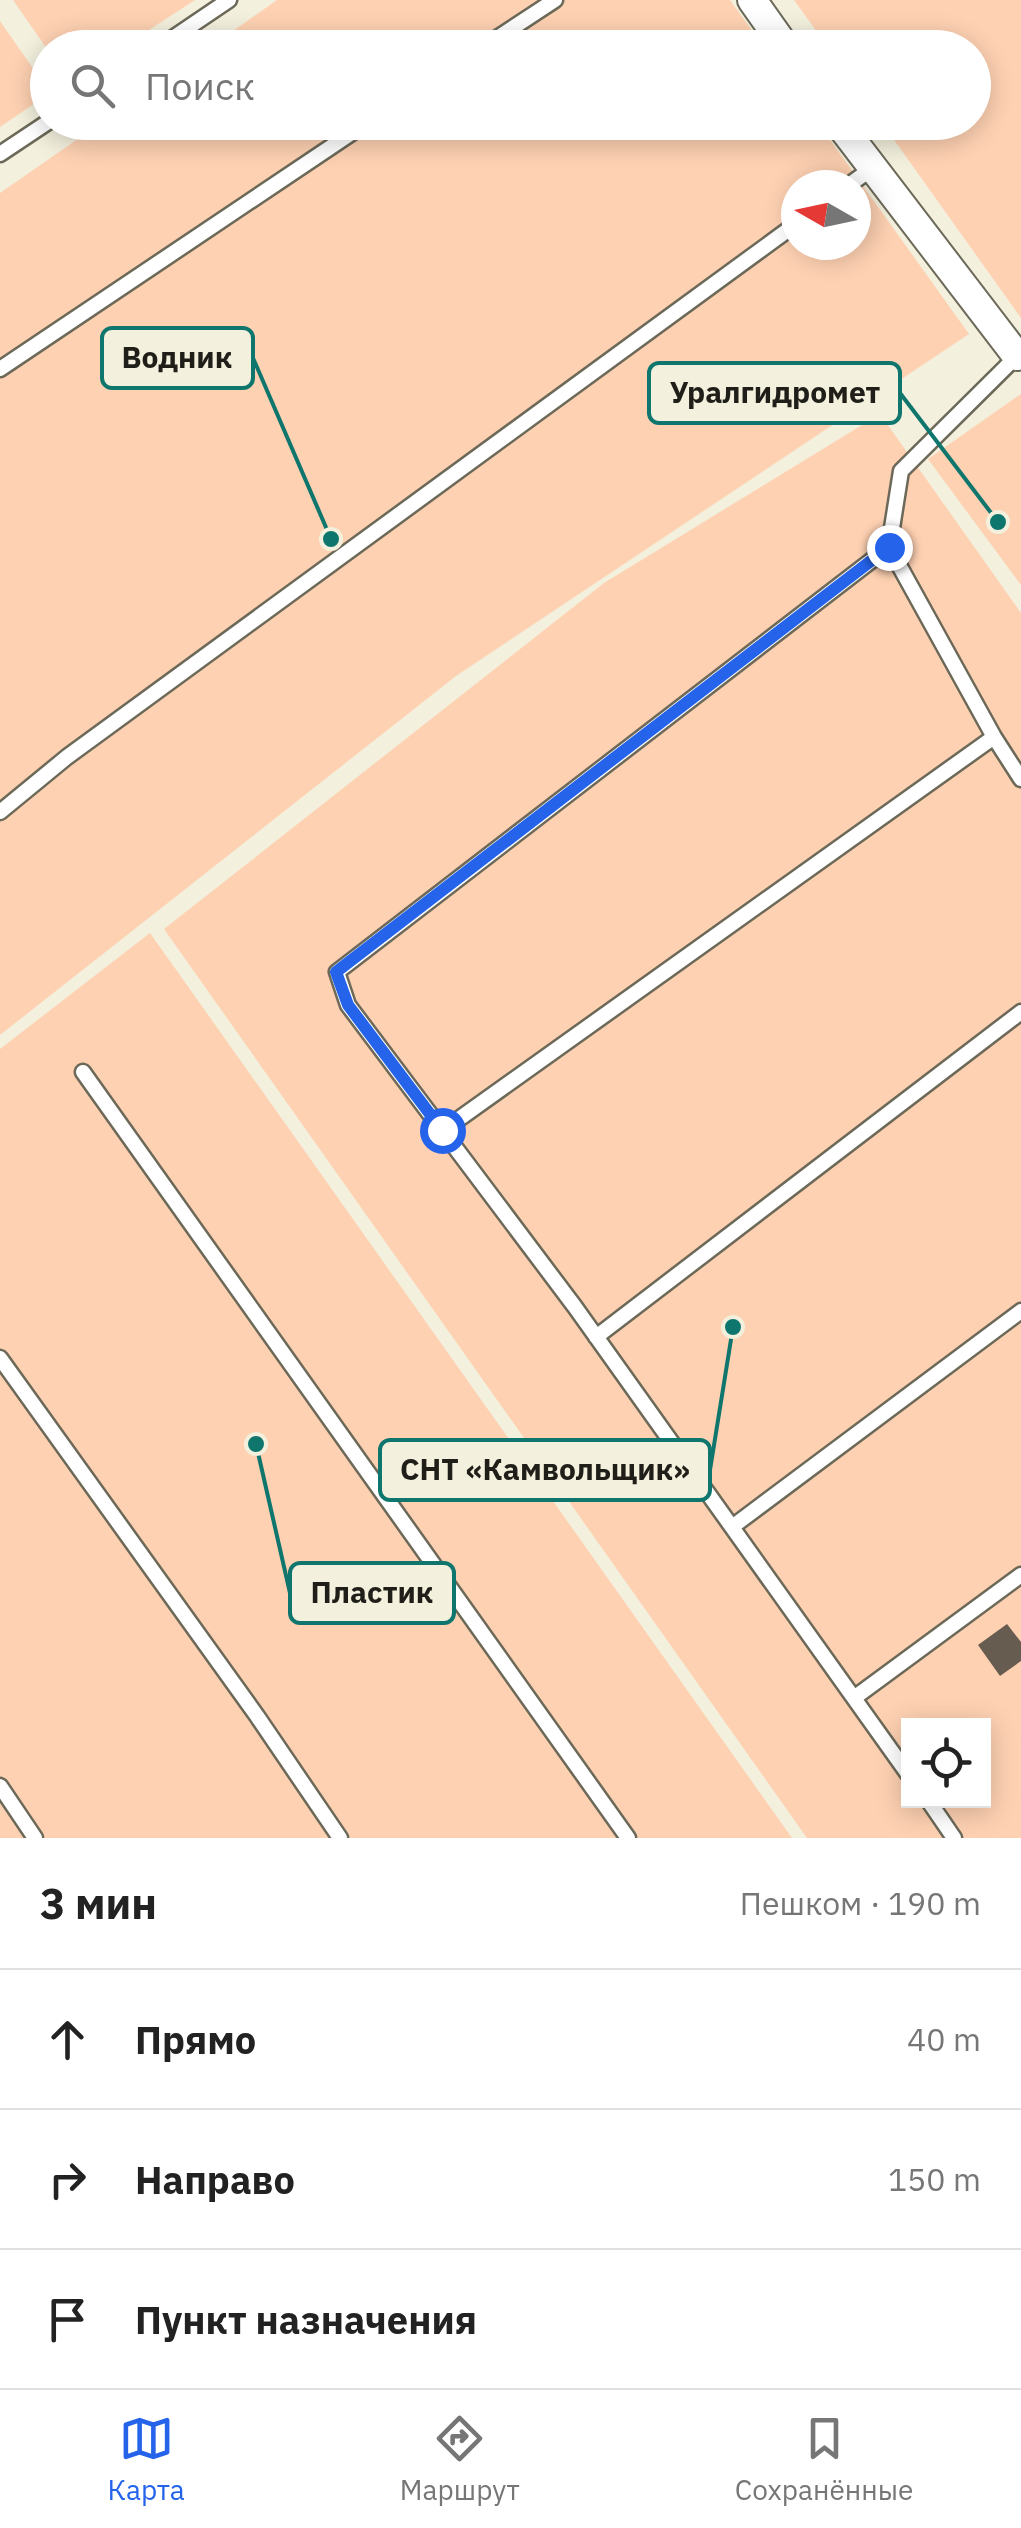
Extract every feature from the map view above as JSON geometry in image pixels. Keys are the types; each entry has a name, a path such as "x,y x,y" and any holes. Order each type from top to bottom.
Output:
{"street":[{"path":"752,0 773,30"},
{"path":"845,140 857,170"},
{"path":"871,189 1019,355"}],"lane":[{"path":"185,30 229,0"},
{"path":"509,30 555,0"},
{"path":"0,154 30,134"},
{"path":"0,368 341,140"},
{"path":"0,812 68,757 781,235"},
{"path":"1019,355 901,472 889,547 1021,779"},
{"path":"889,547 336,972 348,1005 596,1336 901,1764"},
{"path":"442,1130 994,737"},
{"path":"596,1336 1021,1012"},
{"path":"82,1072 628,1838"},
{"path":"732,1527 1021,1311"},
{"path":"0,1358 340,1838"},
{"path":"854,1698 1021,1575"},
{"path":"0,1786 34,1838"},
{"path":"933,1808 954,1838"}],"shaded area":[{"path":"13,0 195,0 149,30 34,30"},
{"path":"277,0 730,0 752,30 234,30"},
{"path":"794,0 1021,0 1021,318 894,140 991,140 991,30 816,30"},
{"path":"0,21 30,64 30,107 0,127"},
{"path":"76,140 830,140 852,170 781,170 781,260 871,260 871,197 969,334 456,676 0,1035 0,193"},
{"path":"1021,394 1021,585 928,459"},
{"path":"880,414 1021,613 1021,1838 807,1838 164,929 604,583"},
{"path":"150,933 792,1838 0,1838 0,1049"}],"building":[{"path":"1007,1624 1021,1642 1021,1661 1000,1676 978,1645"}],"place":[{"name":"Уралгидромет","path":"998,522"},
{"name":"Водник","path":"331,539"},
{"name":"СНТ «Камвольщик»","path":"733,1327"},
{"name":"Пластик","path":"256,1444"}],"route":[{"path":"442,1130 348,1005 336,972 889,547"}]}
